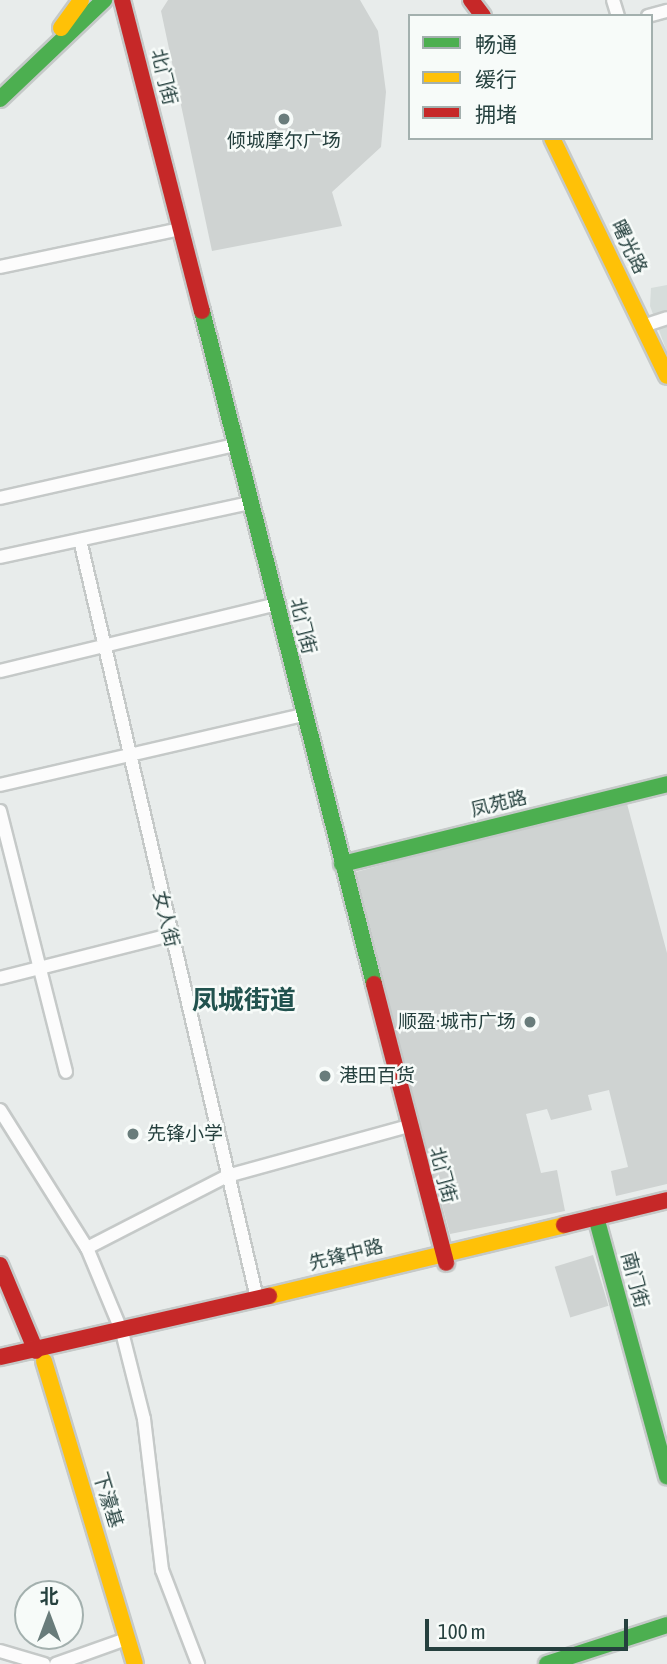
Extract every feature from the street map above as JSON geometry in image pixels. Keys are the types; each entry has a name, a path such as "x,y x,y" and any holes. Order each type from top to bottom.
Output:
{"street":[{"path":"61,28 81,0"},
{"path":"0,88 90,0"},
{"path":"0,99 104,0"},
{"name":"北门街","path":"122,0 408,1126 444,1258"},
{"path":"131,31 134,0"},
{"name":"曙光路","path":"553,140 667,376"},
{"path":"0,267 181,229"},
{"path":"643,326 667,318"},
{"path":"0,498 236,445"},
{"path":"0,557 250,503"},
{"name":"女人街","path":"80,540 106,645 128,758 257,1298"},
{"path":"0,671 276,604"},
{"path":"0,785 128,758 304,715"},
{"name":"凤苑路","path":"342,864 667,784"},
{"path":"0,811 66,1072"},
{"path":"0,978 170,935"},
{"path":"0,1110 88,1248 123,1337 144,1419 162,1570 198,1664"},
{"path":"88,1248 227,1176 408,1126"},
{"name":"先锋中路","path":"38,1358 597,1222 667,1200"},
{"name":"先锋中路","path":"597,1222 667,1213"},
{"name":"南门街","path":"597,1222 667,1476"},
{"name":"先锋中路","path":"123,1337 257,1298 444,1258"},
{"name":"下濠基","path":"0,1265 38,1358 135,1664"},
{"path":"0,1357 38,1358"},
{"path":"0,1367 38,1358"},
{"path":"547,1664 667,1625"},
{"path":"55,1664 125,1639"},
{"name":"下濠基","path":"125,1639 126,1664"},
{"path":"0,1651 44,1664"}],"shaded area":[{"path":"667,285 667,352 650,306 651,288"}],"building":[{"name":"倾城摩尔广场","path":"168,0 360,0 378,31 386,92 381,147 332,192 342,226 212,251 161,11"},
{"name":"顺盈·城市广场","path":"626,800 667,953 667,1184 616,1196 611,1171 628,1167 609,1090 588,1095 592,1110 551,1120 547,1109 526,1114 541,1173 557,1170 565,1211 450,1234 352,873"},
{"path":"593,1255 608,1306 570,1317 555,1267"}],"traffic: fast":[{"path":"0,99 104,0"},
{"path":"202,311 374,984"},
{"path":"342,864 667,784"},
{"path":"596,1217 667,1476"},
{"path":"547,1664 667,1625"}],"traffic: slow":[{"path":"61,28 81,0"},
{"path":"553,140 667,376"},
{"path":"269,1296 564,1225"},
{"path":"44,1361 135,1664"}],"traffic: jam":[{"path":"122,0 202,311"},
{"path":"471,0 482,14"},
{"path":"374,984 446,1263"},
{"path":"564,1225 667,1200"},
{"path":"0,1265 36,1351"},
{"path":"0,1357 269,1296"}],"place":[{"name":"倾城摩尔广场","path":"284,119"},
{"name":"顺盈·城市广场","path":"530,1022"},
{"name":"港田百货","path":"325,1076"},
{"name":"先锋小学","path":"133,1134"}],"district":[{"name":"凤城街道","path":"244,1001"}]}
